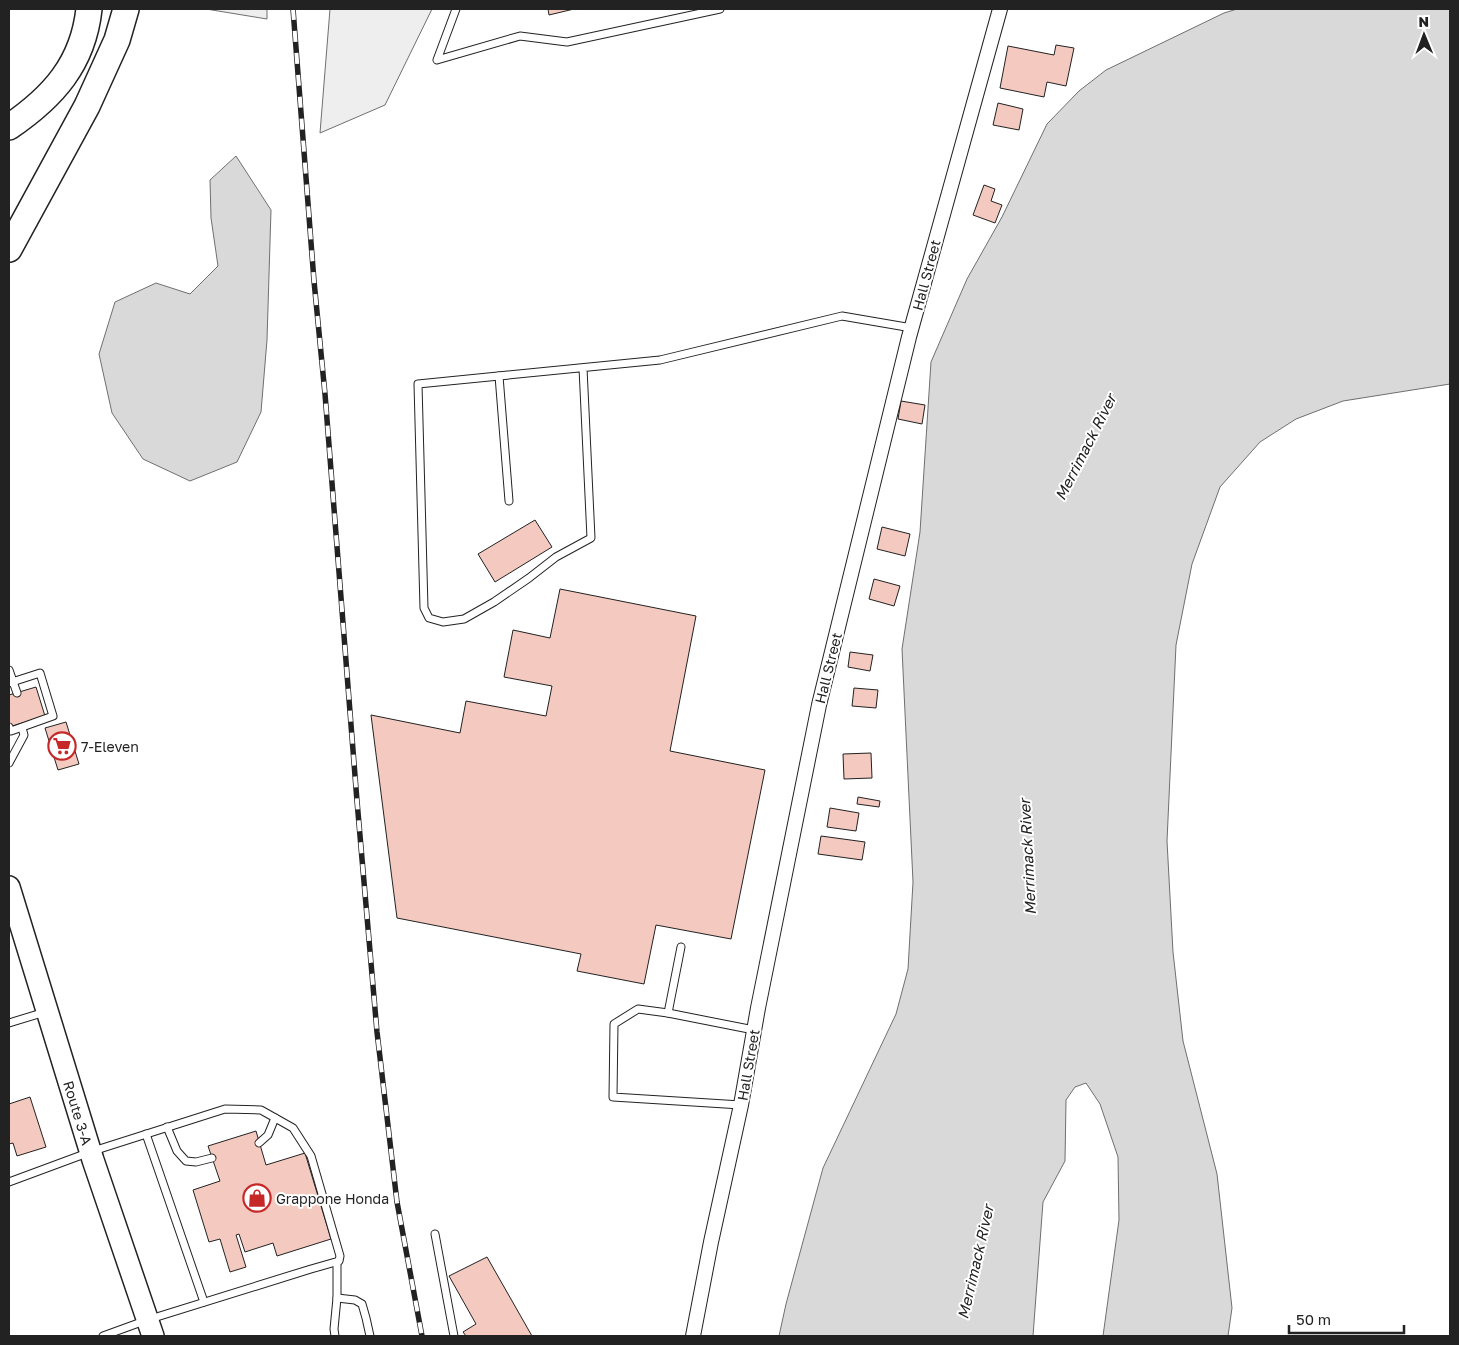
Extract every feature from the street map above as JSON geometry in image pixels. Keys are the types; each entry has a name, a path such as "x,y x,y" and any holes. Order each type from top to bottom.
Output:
{"highway":[{"path":"9,127 55,89 79,49 87,21 88,9"},
{"path":"9,249 87,106 117,40 126,9"}],"main road":[{"name":"Route 3-A","path":"9,887 90,1152 150,1328"}],"street":[{"name":"Hall Street","path":"693,1336 711,1242 741,1106 754,1030 819,705 912,328 1000,9"}],"lane":[{"path":"456,9 437,60 520,36 567,42 720,9"},
{"path":"583,368 590,538 556,557 494,602 464,619 443,622 429,618 424,608 418,384 660,360 842,316 912,328"},
{"path":"499,376 509,501"},
{"path":"9,670 11,682 16,693"},
{"path":"9,727 11,731 54,716 40,674 11,682"},
{"path":"9,763 24,735 25,725"},
{"path":"668,1013 681,947"},
{"path":"741,1106 613,1097 614,1024 638,1009 754,1030"},
{"path":"9,1023 48,1012"},
{"path":"9,1182 90,1152 225,1109 261,1110 293,1128 312,1156 340,1256 339,1262 337,1262 335,1336"},
{"path":"259,1143 268,1135 275,1118"},
{"path":"167,1128 177,1151 186,1161 196,1162 212,1158"},
{"path":"146,1134 204,1302"},
{"path":"435,1234 454,1336"},
{"path":"103,1336 150,1328 204,1302 337,1262"},
{"path":"337,1298 355,1300 362,1304 370,1336"}],"shaded area":[{"path":"206,9 267,9 267,19"},
{"path":"330,9 432,9 385,105 320,133"}],"water":[{"name":"Merrimack River","path":"1237,9 1450,9 1450,384 1343,401 1296,419 1260,442 1220,487 1192,564 1176,645 1167,841 1173,952 1183,1041 1217,1174 1232,1308 1228,1336 1103,1336 1119,1220 1118,1157 1100,1104 1086,1083 1075,1087 1066,1100 1065,1161 1043,1202 1033,1336 779,1336 823,1168 896,1014 908,969 913,882 902,649 920,532 931,362 967,279 1002,217 1047,124 1079,91 1106,70 1224,13"},
{"path":"236,156 271,210 267,340 261,412 237,462 190,481 143,459 112,413 99,354 115,302 156,283 190,294 218,266 211,218 210,180"}],"building":[{"path":"548,9 574,9 549,15"},
{"path":"1056,45 1074,48 1066,86 1047,82 1044,97 1000,88 1008,46 1054,55"},
{"path":"998,103 1023,109 1019,130 993,125"},
{"path":"984,185 995,189 991,201 1002,205 995,223 973,215"},
{"path":"901,401 925,405 922,424 898,419"},
{"path":"535,520 552,547 495,582 478,554"},
{"path":"882,527 910,534 905,556 877,549"},
{"path":"874,579 900,586 894,606 869,599"},
{"path":"560,589 696,616 670,751 765,770 731,939 656,925 644,984 577,971 581,954 397,918 371,715 460,733 466,701 546,716 552,686 504,677 513,630 550,638"},
{"path":"850,652 873,655 870,671 848,667"},
{"path":"36,687 45,716 9,727 9,695"},
{"path":"854,688 878,690 876,708 852,706"},
{"name":"7-Eleven","path":"66,722 79,764 58,770 45,728"},
{"path":"871,753 872,778 844,779 843,754"},
{"path":"858,797 880,801 879,807 857,804"},
{"path":"830,808 859,813 856,831 827,827"},
{"path":"821,836 865,842 862,860 818,854"},
{"path":"30,1097 46,1147 17,1156 13,1143 9,1144 9,1104"},
{"name":"Grappone Honda","path":"256,1131 266,1165 305,1153 331,1239 277,1256 273,1243 245,1252 239,1234 236,1235 246,1267 230,1272 220,1239 209,1242 193,1190 220,1181 208,1146"},
{"path":"487,1257 532,1336 466,1336 463,1332 476,1324 449,1276"}],"railway":[{"path":"293,9 377,1032 397,1202 422,1336"}],"place":[{"name":"7-Eleven","path":"62,746"},
{"name":"Grappone Honda","path":"257,1198"}]}
